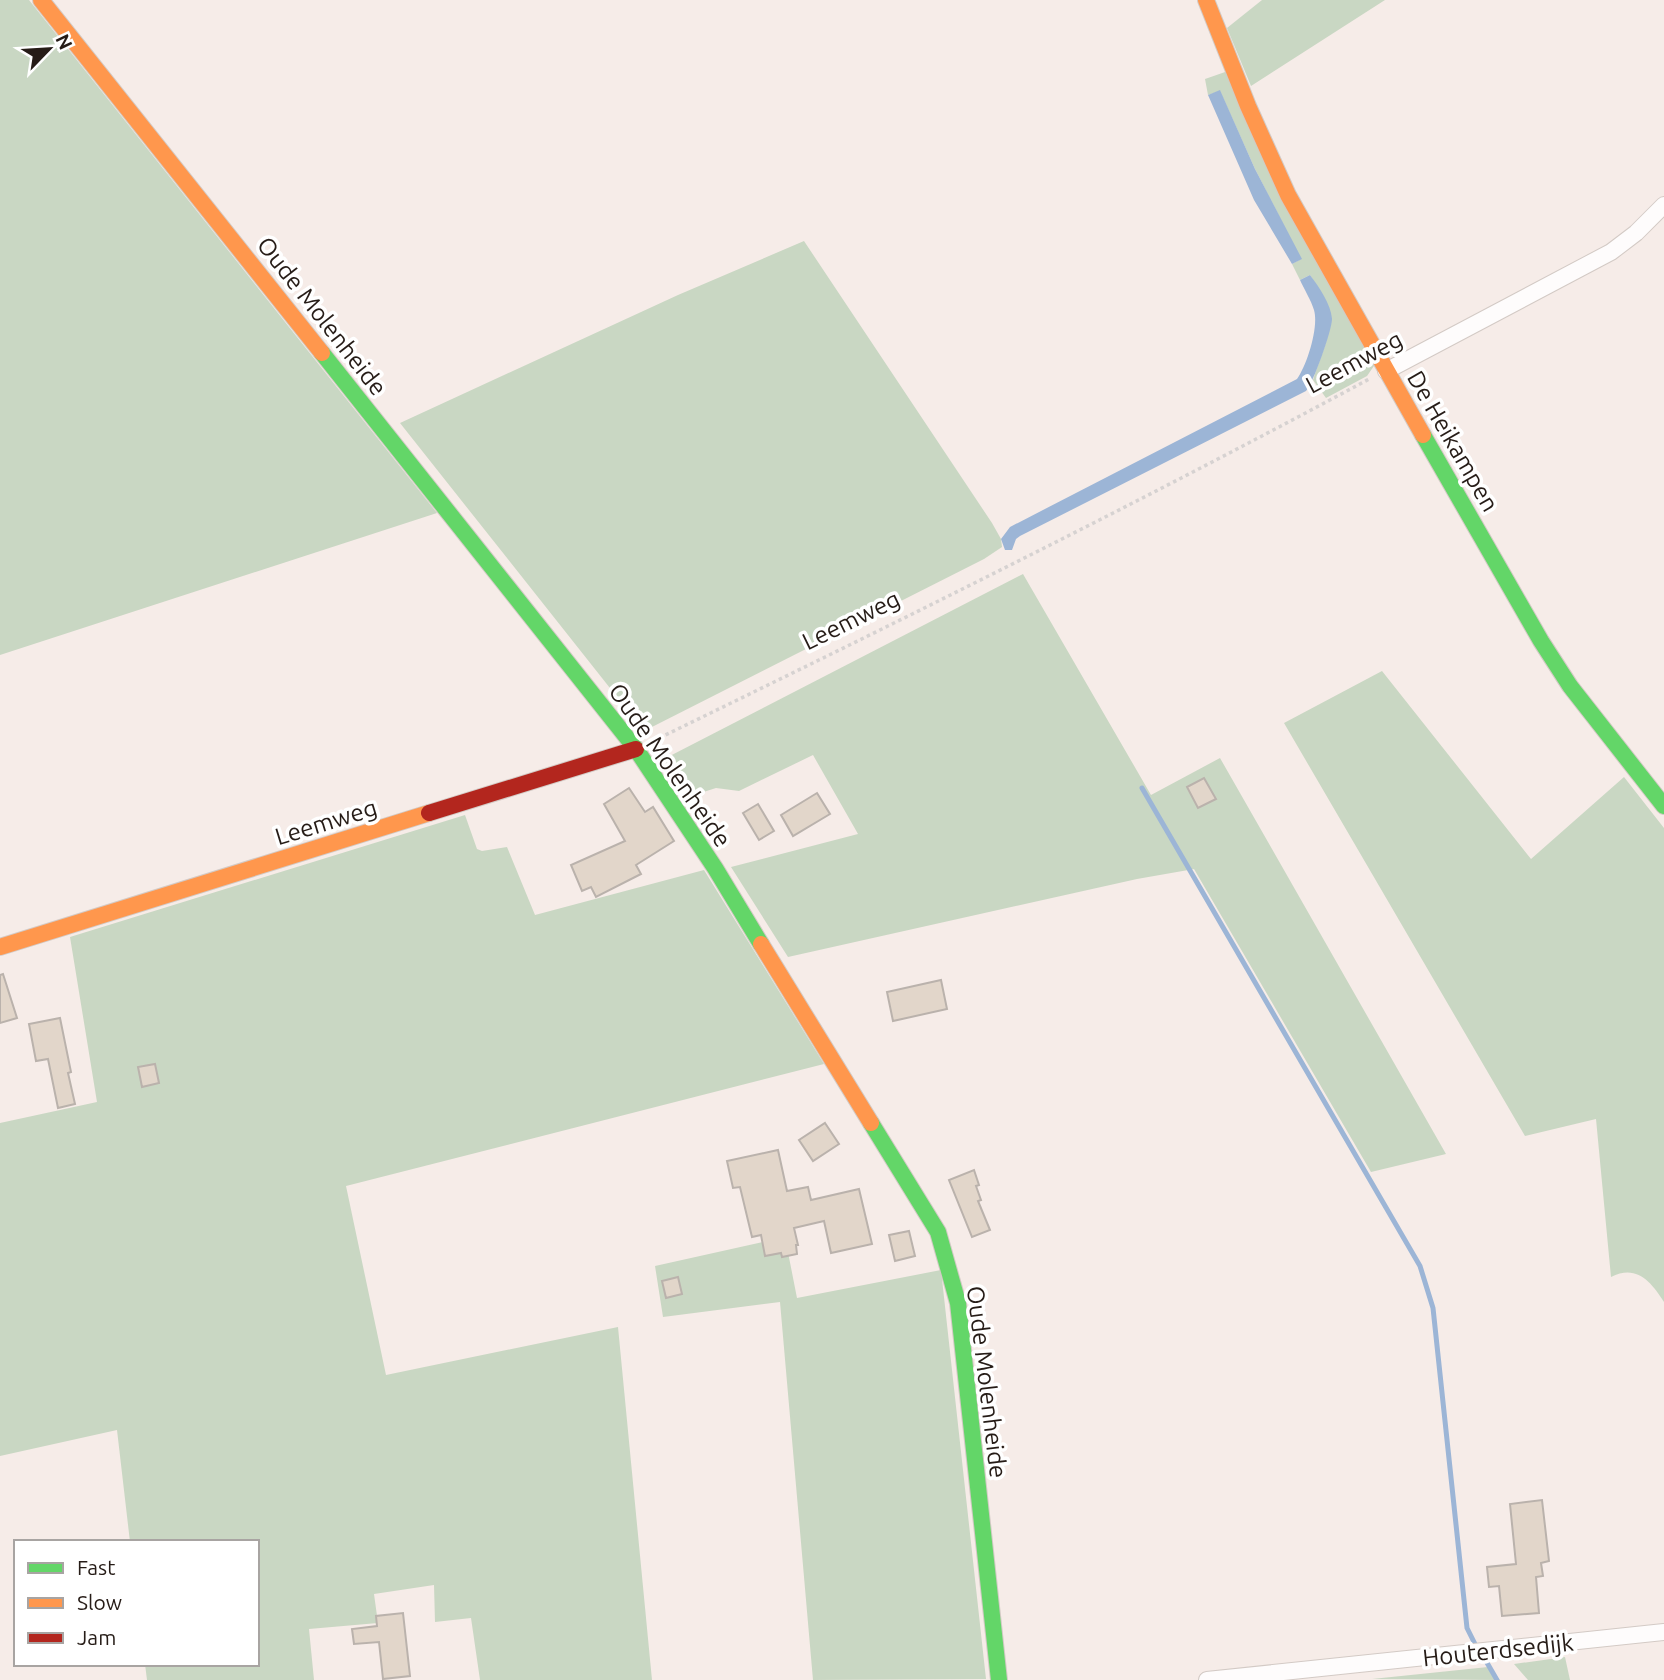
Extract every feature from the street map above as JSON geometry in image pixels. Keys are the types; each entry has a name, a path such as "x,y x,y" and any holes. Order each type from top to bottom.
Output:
{"street":[{"name":"Oude Molenheide","path":"40,0 635,749 715,868 939,1232 958,1303 999,1680"},
{"name":"De Heikampen","path":"1206,0 1248,106 1288,195 1385,370 1541,641 1570,686 1664,806"},
{"name":"Leemweg","path":"1385,370 1611,252 1636,233 1664,205"},
{"name":"Leemweg","path":"0,947 635,749"},
{"name":"Houterdsedijk","path":"1206,1680 1357,1673 1664,1632"}],"path":[{"name":"Leemweg","path":"635,749 939,602 1205,467 1385,370"}],"green space":[{"path":"0,0 29,0 437,513 0,655"},
{"path":"1262,0 1385,0 1251,86 1227,28"},
{"path":"1228,71 1376,363 1367,376 1326,398 1313,380 1329,327 1326,304 1310,275 1300,280 1292,264 1301,259 1255,169 1220,91 1208,95 1205,79"},
{"path":"804,241 992,523 1001,539 1002,547 984,559 648,729 640,726 400,423 678,295"},
{"path":"1023,574 1151,795 1220,758 1446,1154 1371,1172 1194,869 1137,879 788,957 731,867 858,834 813,755 739,791 716,788 688,797 664,759"},
{"path":"1382,671 1531,859 1624,777 1664,828 1664,1302 1648,1282 1636,1274 1611,1277 1596,1119 1525,1136 1284,723"},
{"path":"465,815 477,849 482,851 507,847 535,915 704,870 824,1064 346,1186 386,1375 618,1327 652,1680 480,1680 471,1618 435,1622 434,1585 374,1594 378,1623 309,1629 314,1680 147,1680 145,1666 259,1666 259,1540 130,1540 117,1430 0,1456 0,1123 97,1102 70,937"},
{"path":"785,1237 797,1298 941,1270 986,1679 813,1680 780,1302 663,1317 655,1266"},
{"path":"1565,1657 1570,1680 1528,1680 1514,1664"},
{"path":"1488,1667 1500,1680 1372,1679"}],"water":[{"path":"1220,90 1255,169 1302,259 1292,264 1254,200 1208,95"},
{"path":"1310,275 1327,302 1332,319 1322,356 1306,391 1020,536 1012,550 1005,550 1001,539 1010,527 1297,379 1308,355 1315,326 1314,310 1300,280"}],"building":[{"path":"1204,778 1216,799 1198,808 1187,787"},
{"path":"629,788 645,812 653,807 674,841 636,865 641,874 596,897 591,887 582,891 571,865 625,841 604,804"},
{"path":"817,793 830,814 793,836 781,815"},
{"path":"758,804 774,831 759,840 743,813"},
{"path":"3,974 17,1018 0,1023 0,975"},
{"path":"941,980 947,1009 893,1021 887,992"},
{"path":"60,1018 75,1104 58,1108 48,1059 36,1061 29,1024"},
{"path":"155,1064 159,1083 142,1087 138,1067"},
{"path":"825,1123 839,1144 813,1161 799,1140"},
{"path":"778,1150 787,1191 808,1187 811,1200 859,1189 872,1244 831,1253 824,1221 794,1228 797,1254 765,1256 761,1235 752,1237 740,1187 733,1188 727,1161"},
{"path":"974,1170 981,1200 978,1201 990,1230 972,1237 949,1180"},
{"path":"909,1231 915,1256 895,1261 889,1235"},
{"path":"678,1277 682,1294 666,1298 662,1281"},
{"path":"1542,1500 1549,1561 1541,1563 1543,1576 1536,1577 1539,1613 1502,1616 1499,1586 1489,1587 1487,1567 1516,1564 1510,1504"},
{"path":"403,1613 410,1676 383,1679 379,1642 354,1644 352,1629 377,1626 376,1616"}],"waterway":[{"path":"1142,788 1420,1266 1433,1308 1467,1628 1475,1644"},
{"path":"1486,1661 1497,1680"}],"traffic: fast":[{"path":"322,353 636,749 715,868 761,944"},
{"path":"1423,435 1541,641 1570,686 1664,806"},
{"path":"871,1123 938,1232 958,1303 999,1680"}],"traffic: slow":[{"path":"41,0 322,353"},
{"path":"1206,0 1248,106 1288,195 1423,435"},
{"path":"0,947 429,813"},
{"path":"761,944 871,1123"}],"traffic: jam":[{"path":"429,813 636,749"}]}
